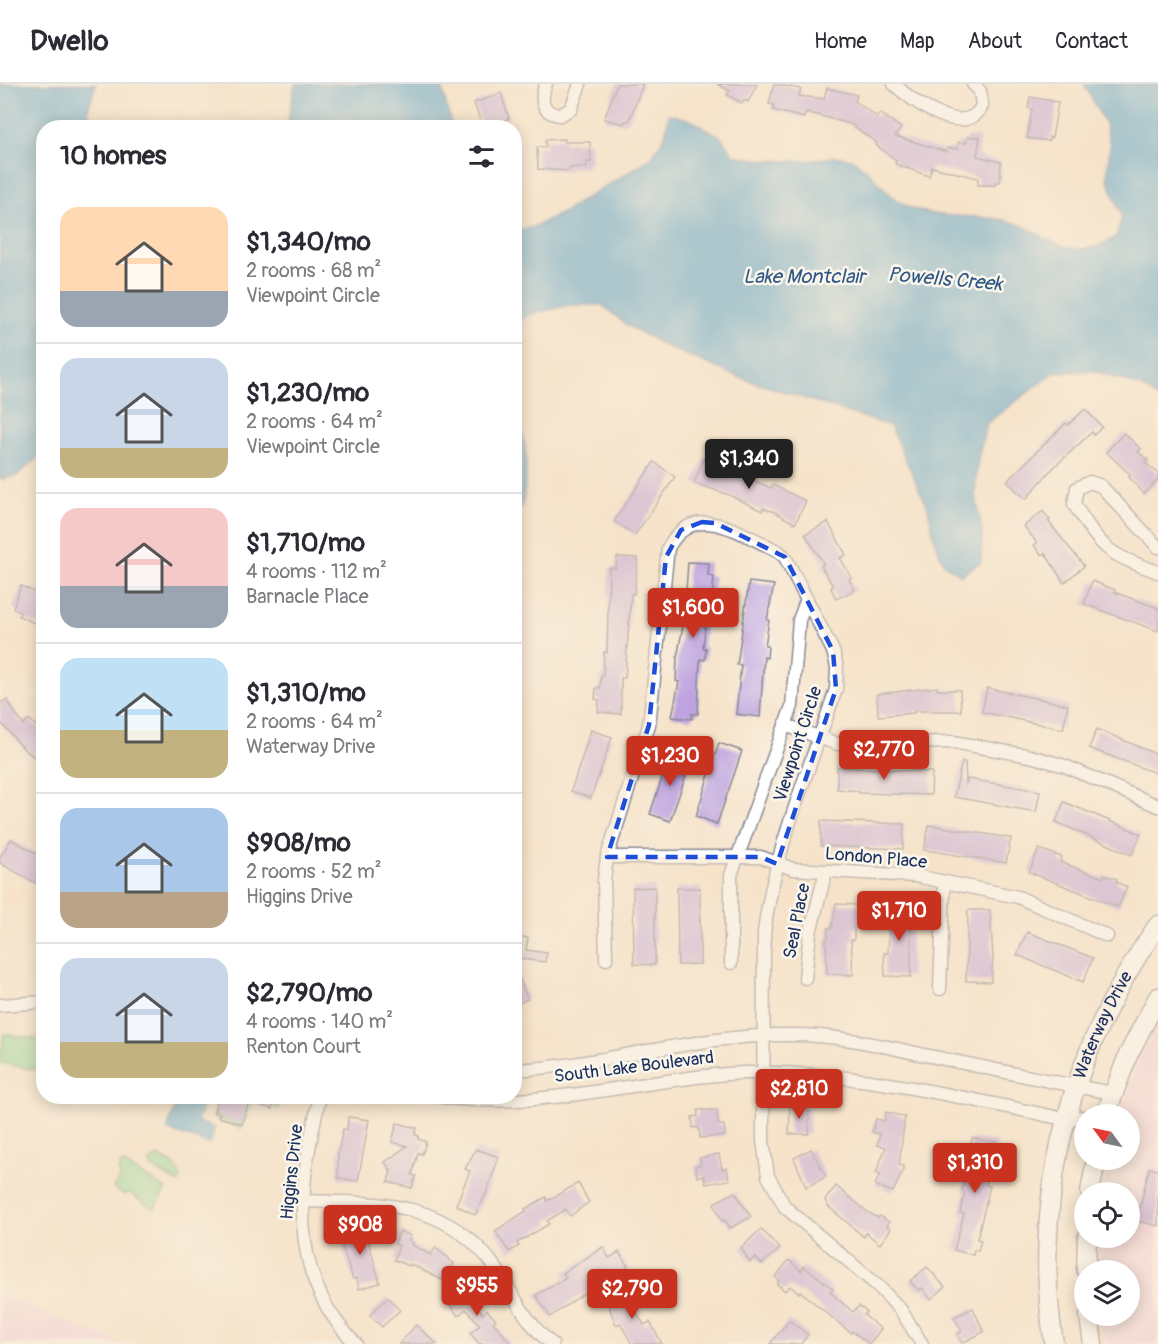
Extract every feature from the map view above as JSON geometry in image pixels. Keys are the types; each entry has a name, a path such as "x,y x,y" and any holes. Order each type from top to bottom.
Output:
{"street":[{"path":"546,84 542,103 547,110 560,115 571,109 580,84"},
{"path":"894,84 924,107 954,120 963,120 973,118 982,106 980,91 973,84"},
{"path":"1158,547 1101,486 1090,482 1077,488 1074,504 1098,540 1119,558 1158,572"},
{"name":"Viewpoint Circle","path":"606,959 604,880 607,857 611,838 649,725 666,557 674,538 691,525 715,522 785,557 833,651 837,668 836,689 777,864 764,933 764,1159 776,1192 795,1217 878,1286 900,1309 922,1344"},
{"path":"731,963 731,875 792,706 799,620 807,599"},
{"path":"785,725 820,739 855,745 953,742 1030,756 1065,766 1158,807"},
{"path":"607,857 761,858 777,864"},
{"name":"London Place","path":"777,864 793,869 916,876 1018,897 1107,936"},
{"name":"Seal Place","path":"806,978 810,933 826,871"},
{"path":"940,989 944,883"},
{"name":"Waterway Drive","path":"1054,1344 1047,1242 1051,1195 1065,1119 1075,1086 1113,997 1158,925"},
{"name":"Waterway Drive","path":"1109,1104 1128,1055 1158,997"},
{"path":"0,1005 36,1003"},
{"name":"South Lake Boulevard","path":"522,1069 570,1065 706,1040 764,1035 797,1035 855,1041 1113,1093"},
{"name":"South Lake Boulevard","path":"522,1098 727,1074 764,1073 837,1078 936,1093 1065,1119 1074,1118"},
{"name":"Higgins Drive","path":"319,1104 303,1201 304,1241 315,1286 327,1310 356,1344"},
{"path":"303,1201 386,1203 418,1210 448,1224 483,1253 522,1313 552,1344"},
{"path":"1090,1326 1093,1344"}],"highlighted area":[{"path":"702,522 715,523 785,557 833,651 836,689 777,864 761,857 607,857 649,725 666,557 681,530"}],"shaded area":[{"path":"1158,1021 1158,1344 1106,1344 1103,1326 1140,1326 1140,1260 1098,1260 1099,1248 1140,1248 1140,1182 1105,1182 1106,1170 1140,1170 1140,1104 1124,1104 1139,1058"},
{"path":"0,1295 122,1344 0,1344"}],"green space":[{"path":"4,1034 36,1039 36,1070 0,1063"},
{"path":"218,1104 252,1104 241,1128 213,1117"},
{"path":"266,1104 280,1104 278,1109"},
{"path":"158,1156 176,1166 181,1179 178,1183 151,1167 150,1162"},
{"path":"122,1163 166,1189 154,1209 129,1193 124,1195 113,1188 121,1176 118,1170"}],"water":[{"path":"0,84 96,84 88,109 89,120 36,120 36,459 16,476 0,479"},
{"path":"295,84 441,84 450,120 288,120"},
{"name":"Lake Montclair","path":"1084,84 1158,84 1158,398 1141,387 1096,371 1055,372 987,423 978,458 975,494 982,531 981,562 961,575 944,564 935,542 928,508 890,426 741,378 672,349 628,326 602,305 569,305 528,315 522,320 522,229 531,228 564,212 651,158 665,136 669,114 688,119 719,135 734,155 779,161 847,158 862,167 896,199 916,210 1015,223 1061,246 1078,249 1093,247 1116,237 1122,217 1107,177 1110,144 1105,124"},
{"path":"522,432 526,459 522,508"},
{"path":"176,1104 203,1104 197,1122 214,1128 209,1144 167,1130"}],"building":[{"path":"617,84 643,84 629,121 625,121 624,124 604,119"},
{"path":"717,84 757,84 748,102 744,100 742,103 727,95 730,91"},
{"path":"774,84 801,89 799,96 824,99 827,88 857,95 855,101 877,117 880,113 901,128 895,136 947,152 947,148 958,149 958,142 966,143 967,137 980,137 977,156 1001,162 1000,182 995,182 995,185 978,185 978,178 932,167 929,176 895,164 896,160 876,145 877,143 850,124 806,112 804,118 773,110 774,105 769,104"},
{"path":"501,93 509,118 480,120 474,103"},
{"path":"1030,97 1058,102 1052,138 1049,137 1049,141 1027,138 1032,109 1028,108"},
{"path":"565,139 565,142 590,142 591,162 587,162 587,167 569,168 569,171 538,169 537,147 546,147 545,140"},
{"path":"1085,409 1102,427 1094,435 1092,432 1049,472 1026,499 1007,481 1066,423 1068,425"},
{"path":"1124,433 1141,449 1138,452 1148,460 1145,463 1158,473 1158,480 1144,494 1129,477 1131,475 1106,452"},
{"path":"704,458 735,469 734,471 771,488 773,485 806,501 795,524 775,512 763,508 762,511 729,495 694,483"},
{"path":"654,462 675,477 635,535 614,521"},
{"path":"1043,511 1050,520 1048,521 1084,566 1064,583 1045,553 1041,555 1034,545 1037,543 1024,526"},
{"path":"828,522 846,555 840,558 852,578 849,579 855,590 836,599 831,588 833,586 821,566 824,564 805,534"},
{"path":"617,557 638,558 634,594 631,594 625,678 621,678 621,714 598,712 599,700 595,699 596,688 600,688 601,676 603,676 604,652 607,653 609,568 616,568"},
{"path":"688,562 709,563 708,575 714,577 710,619 706,618 703,648 706,648 705,660 700,659 698,714 692,714 692,719 672,717 679,682 676,681 677,658 684,620"},
{"path":"1092,581 1115,590 1114,592 1158,608 1158,631 1084,604"},
{"path":"749,582 774,585 767,620 769,620 765,646 768,646 767,658 764,657 760,717 736,714 741,665 737,665"},
{"path":"21,586 36,593 36,623 19,616 20,612 13,608"},
{"path":"937,687 937,690 960,690 961,711 914,711 914,713 878,716 877,694"},
{"path":"987,688 1068,705 1063,729 982,712"},
{"path":"7,700 23,725 29,719 36,726 36,759 24,749 0,722 0,703"},
{"path":"1097,729 1158,755 1158,774 1089,748"},
{"path":"591,730 612,737 591,798 571,791"},
{"path":"719,743 742,751 717,824 696,816"},
{"path":"670,754 691,761 670,821 650,814"},
{"path":"962,762 965,762 966,783 968,779 1040,791 1036,812 954,797"},
{"path":"837,767 932,772 931,795 859,793 859,791 837,789"},
{"path":"1064,802 1141,834 1132,855 1056,822"},
{"path":"821,821 904,824 903,849 821,846"},
{"path":"929,825 1011,838 1006,863 924,850"},
{"path":"11,839 36,853 36,883 0,863 0,857"},
{"path":"1039,849 1062,857 1060,862 1103,878 1104,875 1117,879 1116,882 1127,887 1118,907 1029,872"},
{"path":"655,887 655,965 634,964 633,888"},
{"path":"677,888 700,888 700,964 678,965"},
{"path":"836,904 862,905 858,928 854,928 854,940 851,940 853,975 827,974 826,939 828,939 828,928 832,928"},
{"path":"886,906 911,907 911,977 885,976 884,953 888,953 889,929 886,929"},
{"path":"968,910 990,910 993,958 991,982 966,981"},
{"path":"1027,932 1093,958 1083,982 1017,955"},
{"path":"522,937 528,938 526,950 547,953 545,962 522,959"},
{"path":"522,985 528,999 522,1002"},
{"path":"216,1104 248,1104 242,1124 218,1117 220,1113 214,1112"},
{"path":"256,1104 274,1104 272,1109"},
{"path":"790,1106 809,1106 809,1134 789,1134"},
{"path":"698,1110 717,1110 718,1125 724,1125 725,1136 700,1138 699,1127 693,1128 692,1117 698,1116"},
{"path":"886,1112 905,1117 899,1165 903,1166 903,1171 893,1192 875,1185 880,1174 876,1173 886,1147 877,1145 880,1134 872,1132 876,1119 884,1121"},
{"path":"348,1117 369,1120 358,1181 338,1178 338,1153 343,1129 347,1130"},
{"path":"397,1123 417,1128 415,1135 426,1142 422,1154 418,1153 412,1175 416,1176 412,1188 388,1182 391,1171 385,1162 407,1146 392,1142"},
{"path":"972,1138 997,1142 995,1150 998,1150 996,1161 991,1160 986,1185 990,1186 977,1239 981,1240 978,1251 974,1250 973,1255 954,1250 964,1214 960,1213 965,1192 962,1191"},
{"path":"476,1149 499,1157 486,1194 475,1215 456,1205 470,1171 465,1169"},
{"path":"811,1149 826,1177 806,1187 794,1158"},
{"path":"719,1154 722,1169 727,1168 729,1180 706,1184 704,1175 697,1177 695,1166 701,1164 700,1158"},
{"path":"1149,1168 1158,1170 1158,1226 1140,1222 1140,1208"},
{"path":"578,1183 589,1202 570,1216 566,1209 547,1221 549,1224 517,1243 519,1246 509,1252 495,1231 526,1211 525,1209 546,1197 547,1201"},
{"path":"836,1186 869,1213 889,1222 886,1225 891,1229 880,1244 866,1233 864,1237 828,1206 825,1200"},
{"path":"735,1192 751,1217 730,1228 725,1220 722,1221 714,1203"},
{"path":"364,1225 380,1283 359,1289 357,1278 353,1279 340,1241 343,1241 340,1230"},
{"path":"761,1229 780,1249 762,1264 755,1257 750,1262 741,1248"},
{"path":"400,1231 411,1236 409,1240 413,1243 412,1245 431,1255 435,1248 454,1263 444,1281 411,1264 410,1266 394,1260 399,1246 395,1244"},
{"path":"603,1247 609,1258 619,1252 630,1270 613,1280 610,1275 550,1317 536,1295 566,1278 563,1273"},
{"path":"789,1260 801,1271 804,1266 833,1289 830,1292 853,1312 859,1306 867,1312 864,1315 881,1329 869,1344 852,1331 851,1333 800,1291 799,1293 790,1286 785,1291 777,1284 779,1281 775,1277"},
{"path":"927,1267 945,1287 931,1299 922,1288 919,1291 910,1281"},
{"path":"465,1280 475,1293 469,1298 483,1314 487,1310 496,1320 493,1322 511,1344 479,1344 470,1333 480,1325 466,1309 458,1316 447,1301 456,1294 453,1290"},
{"path":"625,1292 628,1297 634,1294 641,1305 634,1308 644,1325 650,1322 662,1344 632,1344 620,1323 616,1325 607,1302"},
{"path":"388,1297 400,1310 382,1327 370,1315"},
{"path":"973,1308 984,1332 962,1343 957,1334 962,1331 954,1317"},
{"path":"789,1320 808,1335 801,1344 770,1344"},
{"path":"416,1325 437,1344 399,1344"}],"water label":[{"name":"Powells Creek","path":"945,279"}]}
